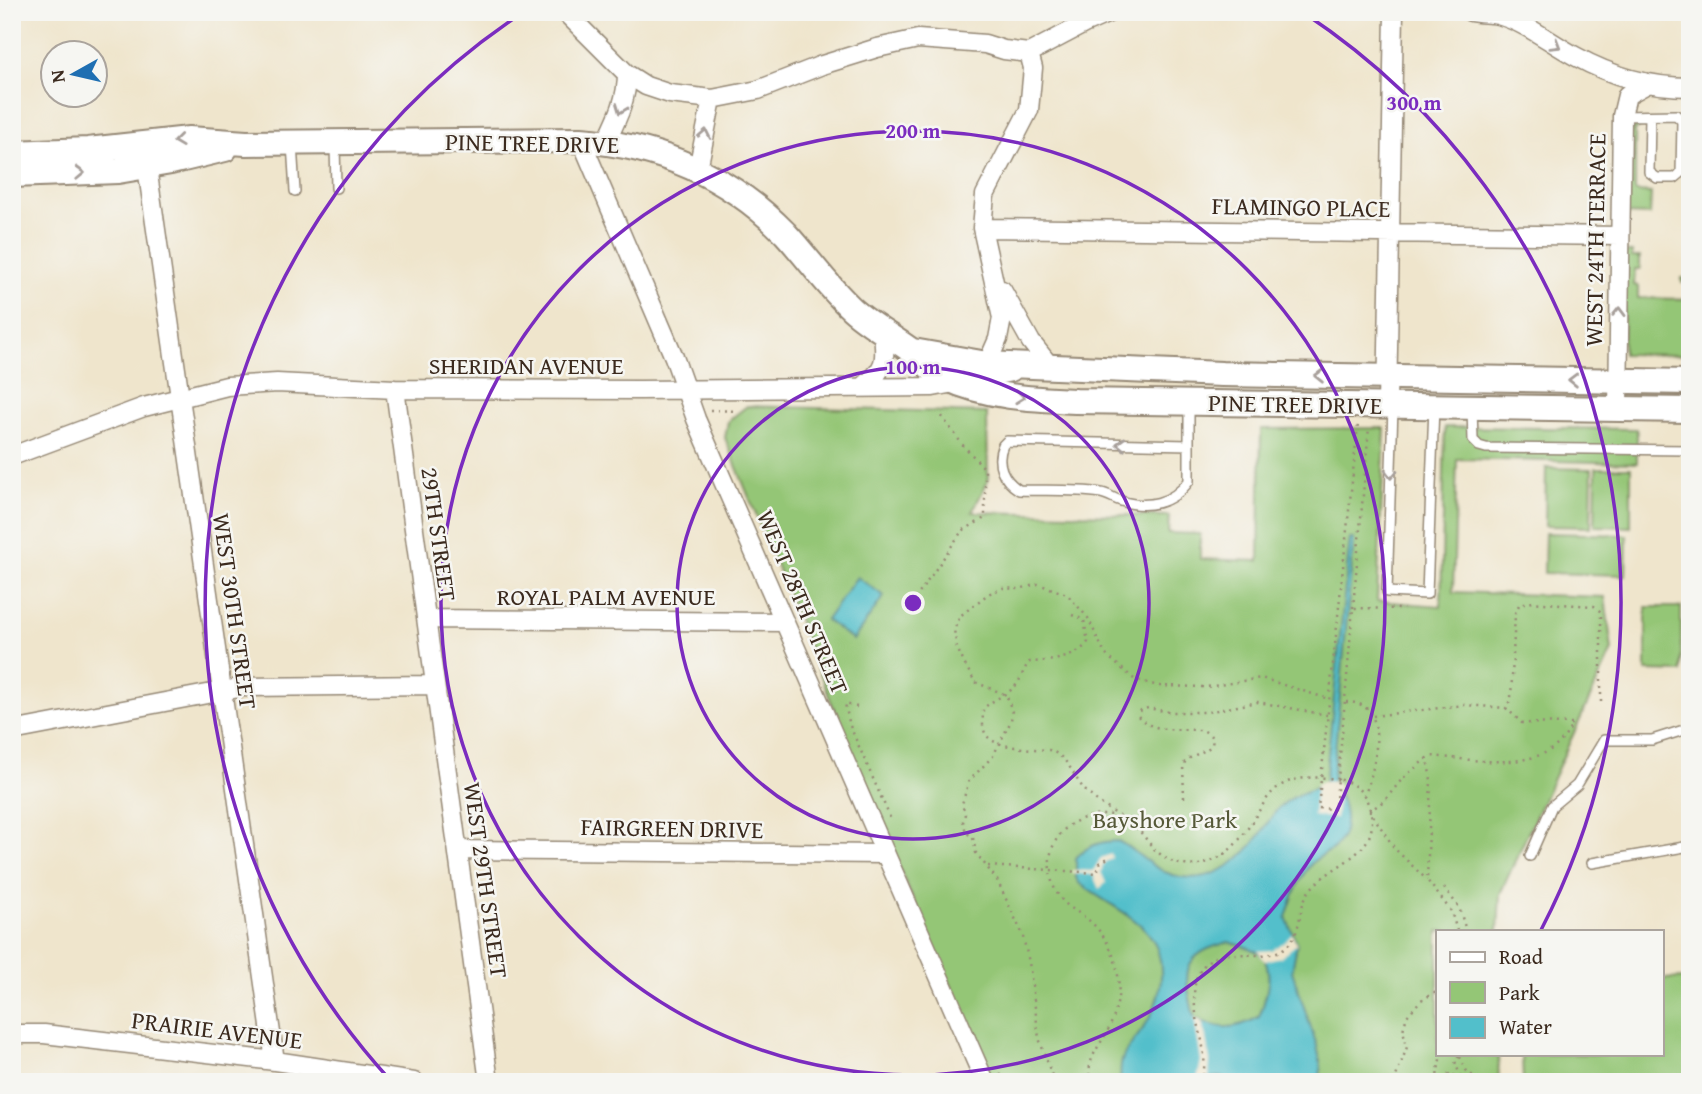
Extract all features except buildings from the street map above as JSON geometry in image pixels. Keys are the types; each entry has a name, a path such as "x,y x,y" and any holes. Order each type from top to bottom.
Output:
{"main road":[{"name":"PINE TREE DRIVE","path":"12,153 115,148 189,139 246,143 594,141 648,150 698,169 722,182 785,233 840,297 883,333 912,351 938,375 977,390 1024,398 1383,411 1434,406 1690,410"},
{"name":"PINE TREE DRIVE","path":"12,175 106,172 147,167 246,143"},
{"name":"PINE TREE DRIVE","path":"912,351 987,364 1222,374 1690,382"}],"street":[{"path":"565,12 627,75 646,86 670,94 712,99 758,90 822,65 918,39 985,44 1029,53 1111,12"},
{"path":"1383,411 1388,377 1394,12"},
{"path":"1471,12 1495,13 1531,29 1576,57 1639,83 1690,87"},
{"path":"987,364 1002,323 1001,308 982,228 985,195 1029,110 1033,68 1029,53"},
{"path":"594,141 621,113 627,75"},
{"name":"WEST 24TH TERRACE","path":"1618,408 1622,116 1627,95 1647,84"},
{"path":"698,169 712,99"},
{"name":"WEST 28TH STREET","path":"594,141 696,419 982,1079"},
{"name":"WEST 30TH STREET","path":"147,167 275,1061"},
{"name":"FLAMINGO PLACE","path":"982,228 1620,236"},
{"path":"992,275 1031,342 1050,366"},
{"path":"863,387 884,365 886,355 883,333"},
{"name":"SHERIDAN AVENUE","path":"12,457 144,407 227,386 277,383 395,389 933,387 1050,366"},
{"name":"29TH STREET","path":"395,389 434,685"},
{"name":"ROYAL PALM AVENUE","path":"426,619 785,622"},
{"path":"12,731 244,687 434,685"},
{"name":"WEST 29TH STREET","path":"434,685 489,1082"},
{"name":"FAIRGREEN DRIVE","path":"458,850 884,854"},
{"name":"PRAIRIE AVENUE","path":"12,1034 44,1034 275,1061 414,1082"}],"lane":[{"path":"1622,116 1676,115 1682,121 1681,173 1675,178 1657,178 1649,172 1650,116"},
{"path":"335,142 336,188"},
{"path":"292,143 295,191"},
{"path":"1189,402 1189,445 1189,481 1181,492 1171,499 1143,505 1129,503 1104,493 1019,490 1009,484 999,462 1000,452 1007,441 1189,445"},
{"path":"1383,411 1387,592 1427,594 1434,406"},
{"path":"1472,407 1474,440 1479,446 1486,448 1690,450"},
{"path":"1530,856 1552,806 1577,785 1604,740 1652,740 1690,728"},
{"path":"1592,863 1690,846"}],"path":[{"path":"703,409 738,411"},
{"path":"1359,421 1318,808 1335,810 1353,608 1383,411"},
{"path":"911,610 909,608 962,531 985,518 985,469 941,415"},
{"path":"1054,1082 1039,1038 1026,948 1012,913 987,866 980,860 973,838 966,832 962,804 969,781 989,761 1011,721 1012,712 1009,699 1004,694 975,682 957,648 954,630 960,616 988,594 1003,588 1019,589 1038,584 1068,594 1088,618 1105,654 1134,679 1158,686 1207,687 1261,678 1329,699"},
{"path":"1506,708 1511,699 1515,613 1519,605 1527,603 1594,606 1601,612 1601,707"},
{"path":"1353,608 1404,609"},
{"path":"1072,615 1084,620 1088,642 1083,648 1057,660 1029,662 1024,668 1021,681 1010,692 983,709 985,734 989,739 1057,754 1070,765 1087,792 1138,829 1163,857 1180,864 1201,865 1213,862 1229,851 1274,790 1296,779 1321,777 1352,783 1364,796 1370,811 1395,849 1427,880 1451,911 1457,930"},
{"path":"1184,798 1183,765 1190,757 1209,748 1212,738 1201,730 1148,725 1138,716 1141,710 1148,708 1169,712 1207,712 1258,702 1328,715"},
{"path":"1346,702 1363,705 1373,716 1375,759 1373,774 1364,796"},
{"path":"1370,811 1430,756 1520,761 1536,757 1556,746 1569,732 1572,724 1522,723 1506,708 1464,705 1373,716"},
{"path":"1427,758 1431,780 1427,880"},
{"path":"1201,1082 1205,1060 1194,990 1201,968 1211,958 1223,955 1263,957 1279,952 1295,937 1303,903 1310,890 1322,878 1352,859 1362,848 1371,828 1370,811"},
{"path":"1090,1082 1090,1059 1109,1028 1116,1008 1117,972 1107,942 1091,922 1062,899 1053,885 1050,870 1052,847 1067,827 1085,817 1119,816"},
{"path":"987,866 1097,873 1100,863 1111,856"},
{"path":"1444,888 1459,907 1465,930"},
{"path":"1394,1082 1407,1047 1404,1030 1407,1016 1421,1000 1436,992"},
{"path":"1436,1082 1441,1056"},
{"path":"1448,1082 1449,1073 1455,1078 1459,1077 1455,1061 1460,1056 1475,1082"}],"green space":[{"path":"1643,124 1635,131 1635,192 1651,193 1650,215 1625,214 1630,125"},
{"path":"1624,252 1632,252 1632,257 1640,257 1640,269 1635,269 1634,285 1638,286 1638,298 1685,299 1686,282 1682,282 1682,278 1690,278 1690,353 1623,354"},
{"name":"Bayshore Park","path":"747,406 987,413 988,481 972,512 1169,516 1168,533 1200,534 1200,559 1259,561 1261,429 1385,428 1377,601 1441,606 1445,427 1637,429 1637,463 1457,459 1453,592 1605,597 1612,650 1500,894 1498,930 1436,930 1436,1056 1498,1056 1499,1082 994,1082 891,850 725,438 728,421"},
{"path":"1546,468 1592,469 1591,527 1545,526"},
{"path":"1596,468 1631,468 1631,527 1595,526"},
{"path":"1545,533 1627,535 1626,575 1544,573"},
{"path":"1646,607 1681,607 1681,672 1646,671"},
{"path":"1690,978 1690,1082 1523,1082 1522,1056 1664,1056 1664,979"}],"water":[{"path":"1350,539 1354,539 1332,784 1341,798 1345,815 1344,831 1336,846 1308,868 1293,895 1286,917 1297,944 1292,971 1317,1046 1321,1065 1320,1082 1241,1082 1219,1077 1181,1082 1121,1082 1123,1059 1149,1020 1158,996 1161,970 1159,957 1156,945 1142,927 1079,883 1076,878 1076,858 1095,845 1118,841 1158,869 1173,875 1186,878 1211,875 1243,855 1282,805 1325,784","holes":["1229,942 1260,954 1265,960 1269,976 1259,1017 1242,1024 1219,1027 1194,1017 1187,977 1193,960 1201,953"]},
{"path":"857,577 884,596 853,640 826,620"}],"pier":[{"path":"1322,781 1336,782 1339,787 1336,818 1313,816 1316,784"},
{"path":"1111,854 1112,858 1104,863 1101,872 1106,883 1099,889 1093,875 1072,873 1072,870 1093,871 1101,858"},
{"path":"1292,933 1297,944 1281,957 1264,961 1258,951 1271,950"},
{"path":"1194,1017 1203,1022 1210,1061 1209,1078 1197,1080 1201,1061"}]}
